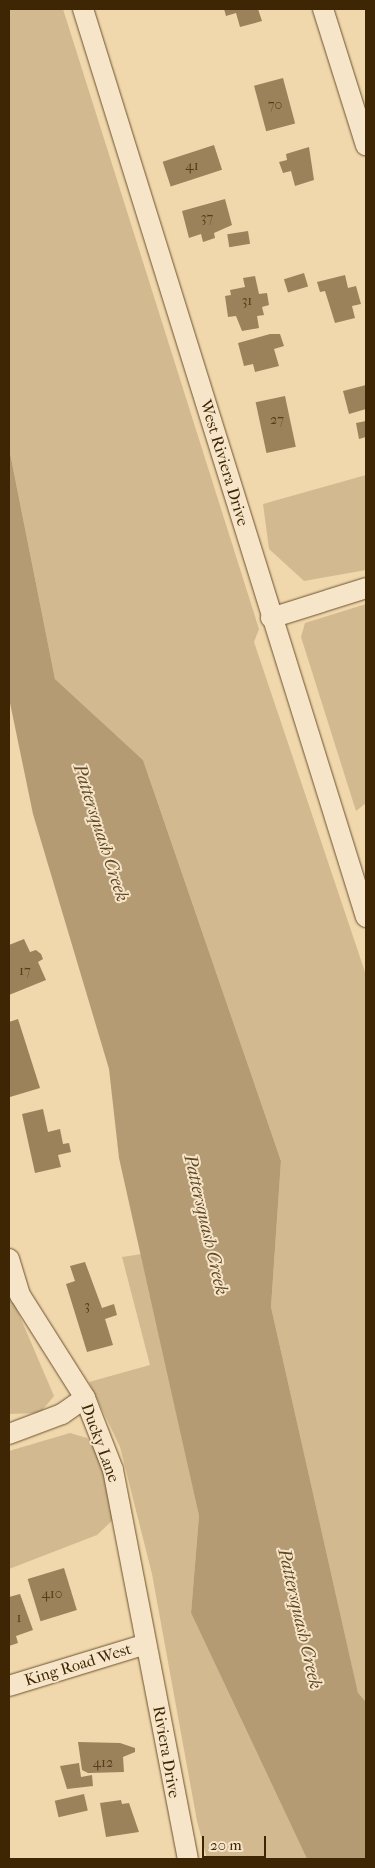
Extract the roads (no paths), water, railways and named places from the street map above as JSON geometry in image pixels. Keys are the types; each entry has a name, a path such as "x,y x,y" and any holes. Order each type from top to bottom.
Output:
{"street":[{"name":"West Riviera Drive","path":"83,9 366,917"},
{"path":"323,9 366,145"},
{"path":"272,618 366,588"},
{"name":"Ducky Lane","path":"9,1259 20,1295 85,1398 113,1470 146,1644"},
{"path":"9,1434 62,1414 85,1398"},
{"name":"King Road West","path":"9,1686 146,1644"},
{"name":"Riviera Drive","path":"146,1644 188,1859"}],"water":[{"name":"Pattersquash Creek","path":"9,448 55,679 143,760 281,1161 271,1307 358,1693 366,1702 366,1859 307,1859 191,1613 199,1516 119,1158 109,1069 33,814 9,698"}]}
